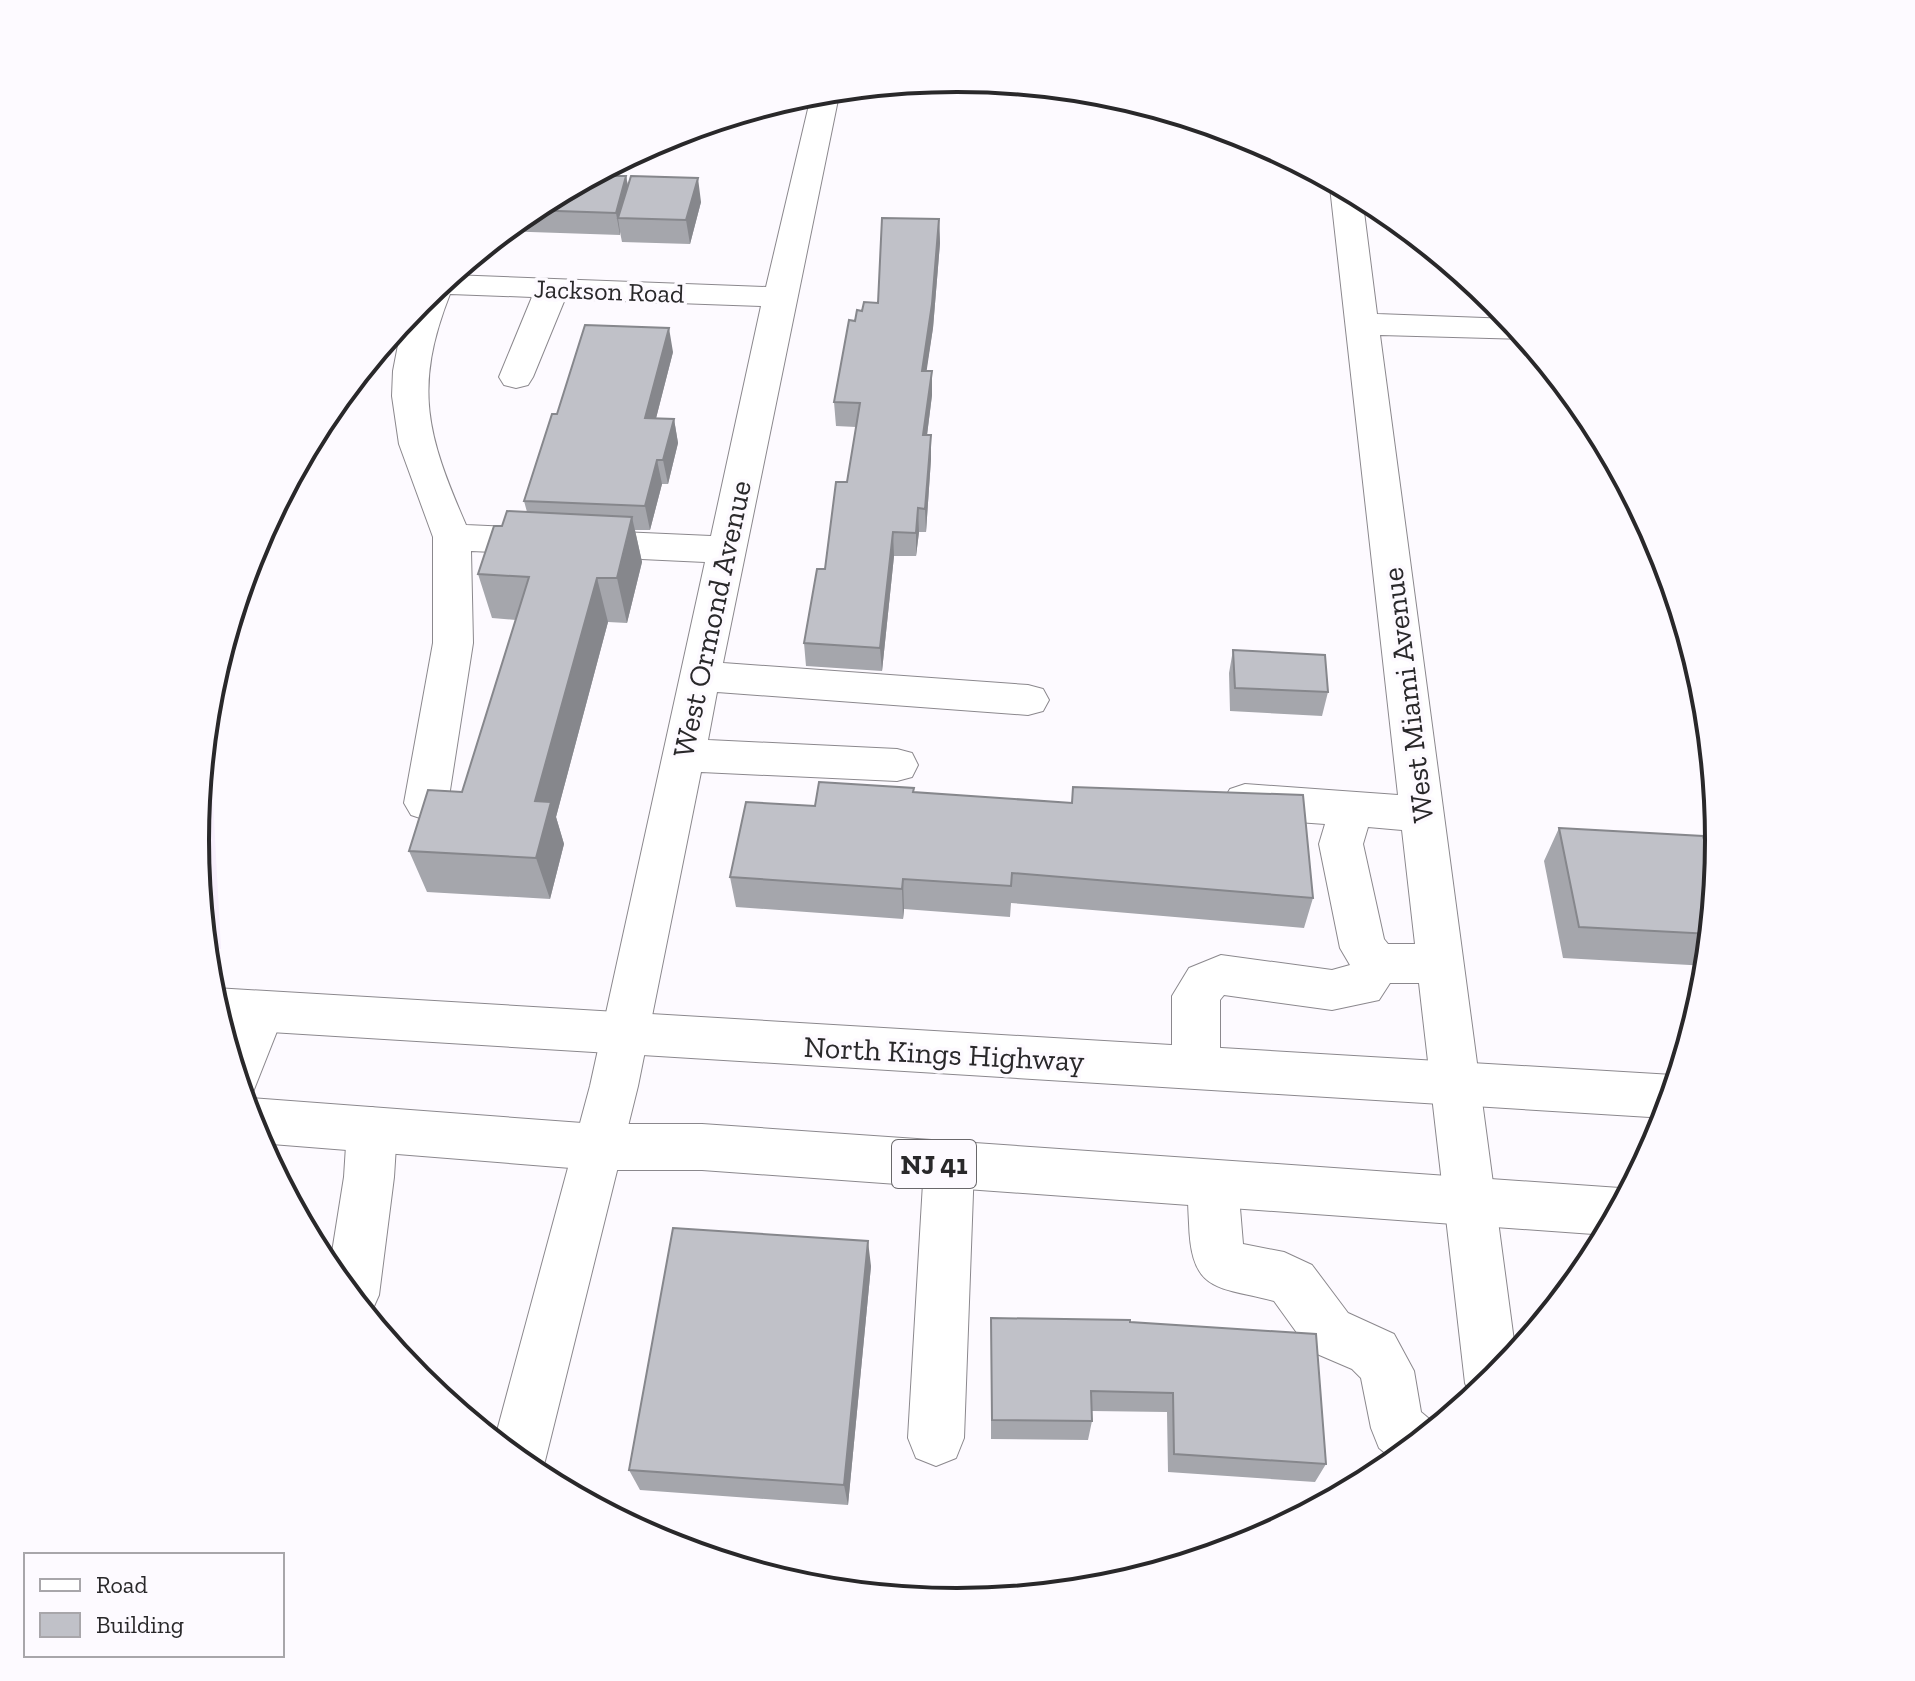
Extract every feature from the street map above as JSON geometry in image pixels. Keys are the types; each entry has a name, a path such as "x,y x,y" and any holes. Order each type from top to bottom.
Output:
{"street":[{"name":"West Ormond Avenue","path":"520,1447 614,1086 779,297 824,104"},
{"name":"West Miami Avenue","path":"1347,201 1490,1367"},
{"name":"Jackson Road","path":"456,286 779,297"},
{"path":"516,377 552,289"},
{"path":"426,803 453,643 452,537 419,459 408,408 415,345 428,311"},
{"path":"1362,324 1504,329"},
{"path":"452,537 726,550"},
{"path":"700,676 1028,700"},
{"path":"684,755 897,765"},
{"path":"1206,799 1422,814"},
{"path":"1351,808 1341,844 1363,948 1377,963 1441,964"},
{"path":"1196,1068 1196,996 1206,982 1221,975 1332,990 1362,986 1377,963"},
{"path":"237,1041 238,1010"},
{"name":"North Kings Highway","path":"238,1010 1660,1096"},
{"name":"NJ 41","path":"264,1121 596,1147 702,1147 1608,1211"},
{"path":"354,1282 369,1177 372,1130"},
{"path":"936,1438 949,1166"},
{"path":"1213,1184 1216,1253 1222,1262 1232,1269 1292,1282 1315,1309 1328,1331 1340,1339 1370,1347 1383,1362 1395,1425 1406,1439"}],"shaded area":[{"path":"212,780 221,949 217,949 211,889 209,840"}],"building":[{"path":"613,176 626,176 616,213 553,211"},
{"path":"631,176 698,178 686,220 618,218"},
{"path":"882,218 939,219 932,304 922,371 932,371 923,435 931,435 925,509 918,508 916,533 893,532 880,648 804,643 817,569 825,569 836,482 847,482 860,403 834,402 849,320 855,321 857,310 862,311 864,302 878,303"},
{"path":"585,325 669,328 645,418 674,419 663,460 657,460 645,506 524,501 552,414 557,414"},
{"path":"507,511 632,517 617,578 597,578 535,801 551,802 536,858 409,851 428,790 462,792 529,577 478,574 494,526 502,526"},
{"path":"1233,650 1325,655 1328,692 1235,688"},
{"path":"819,782 1072,803 1073,787 1303,795 1313,898 1012,873 1011,886 903,879 902,889 730,877 746,802 815,806"},
{"path":"1559,828 1703,836 1706,846 1700,933 1579,927"},
{"path":"673,1228 868,1241 844,1485 629,1470"},
{"path":"991,1318 1130,1320 1316,1334 1326,1464 1174,1454 1173,1393 1091,1391 1092,1421 992,1420"}]}
